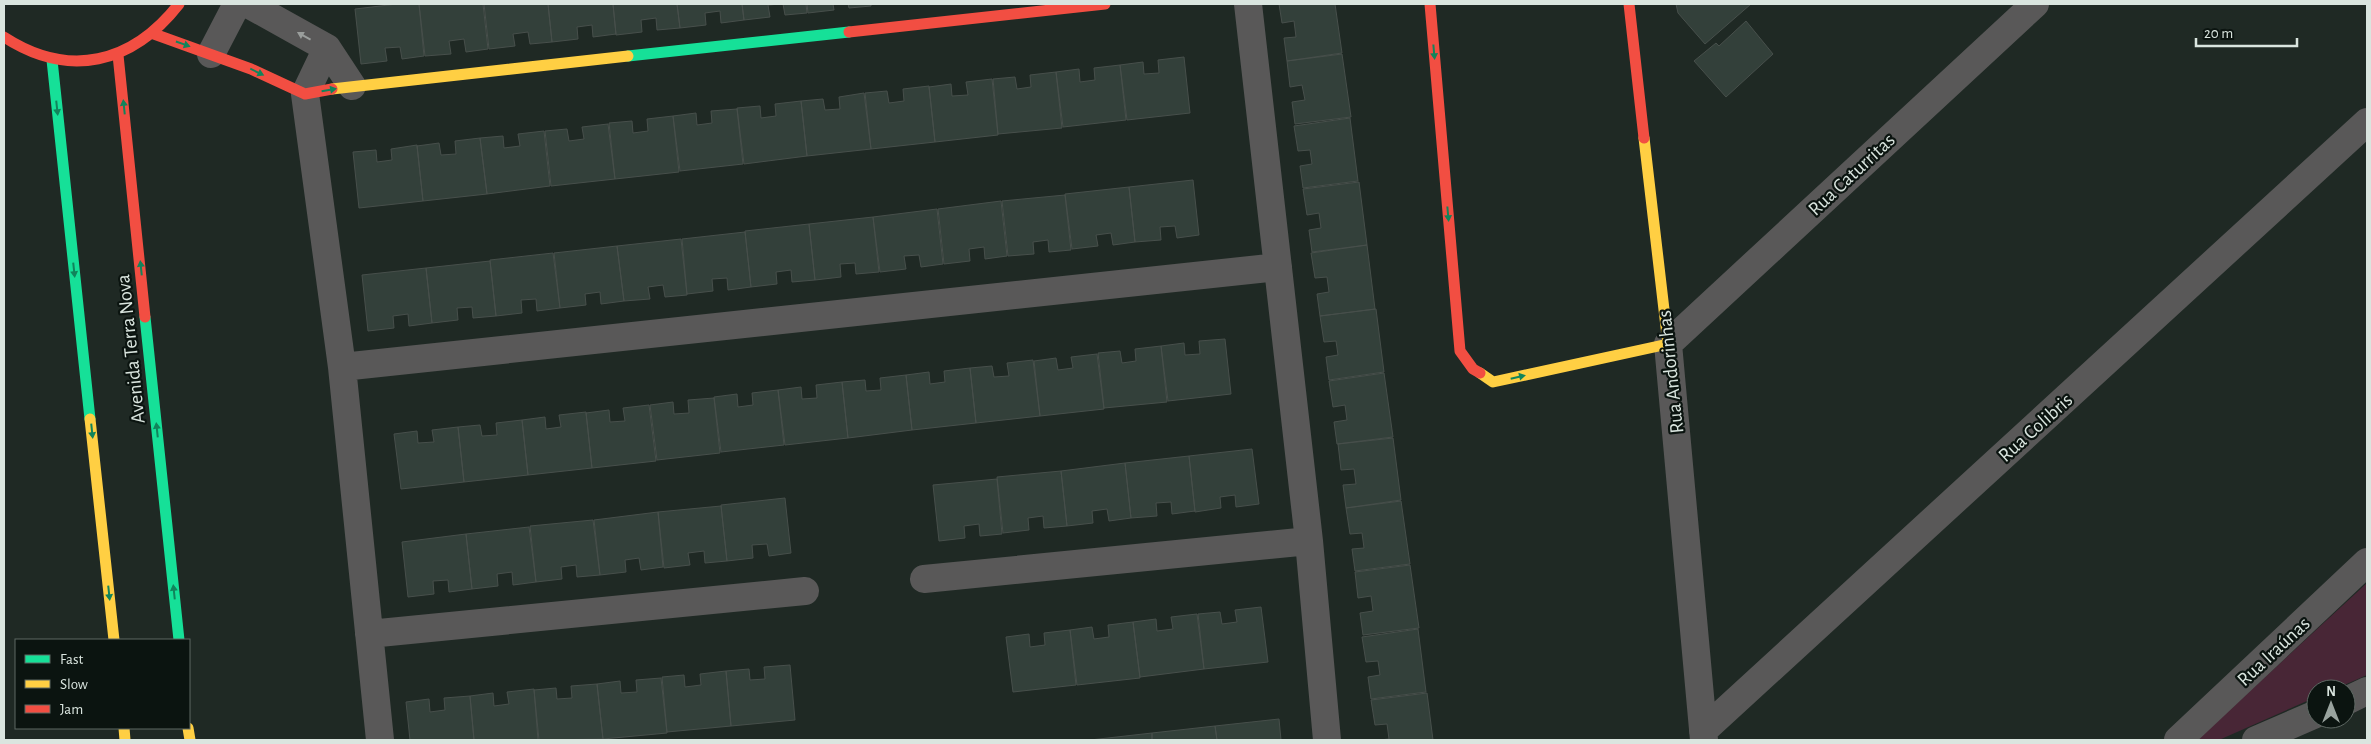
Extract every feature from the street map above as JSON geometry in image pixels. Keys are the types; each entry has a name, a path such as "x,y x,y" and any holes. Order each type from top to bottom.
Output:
{"street":[{"path":"4,37 14,46 52,60 85,62 118,55 154,34 179,4"},
{"path":"212,54 237,4"},
{"path":"248,4 327,48 352,86"},
{"path":"154,34 251,69 305,94 352,86 1105,4"},
{"path":"1248,4 1309,541 1327,740"},
{"path":"1430,4 1460,351 1473,370 1494,382 1668,344"},
{"name":"Rua Andorinhas","path":"1629,4 1668,344 1703,736"},
{"name":"Rua Caturritas","path":"1668,344 2035,4"},
{"path":"327,48 305,94 342,367 380,740"},
{"name":"Avenida Terra Nova","path":"118,55 179,639"},
{"path":"52,60 114,639"},
{"name":"Rua Colibris","path":"1703,736 2367,122"},
{"path":"342,367 1278,267"},
{"path":"924,579 1309,541"},
{"name":"Rua Iraúnas","path":"2178,740 2367,562"},
{"path":"370,634 805,591"},
{"path":"2256,740 2306,718"}],"shaded area":[{"path":"2367,583 2367,675 2356,680 2306,679 2306,701 2219,740 2197,740"}],"building":[{"path":"397,4 419,4 424,56 402,59 400,47 385,48 387,61 361,64 355,9"},
{"path":"419,4 483,4 488,49 466,52 464,39 449,41 451,54 425,56"},
{"path":"484,4 548,4 552,42 530,44 528,32 513,34 515,46 489,49"},
{"path":"548,4 613,4 616,34 593,37 592,25 577,27 578,39 552,42"},
{"path":"613,4 677,4 680,28 657,30 656,18 641,20 642,32 616,35"},
{"path":"677,4 742,4 744,20 721,23 720,11 705,13 706,25 680,28"},
{"path":"742,4 781,4 768,5 770,17 744,20"},
{"path":"783,4 806,4 807,13 785,15"},
{"path":"807,4 833,4 834,10 808,13"},
{"path":"848,4 871,4 871,6 849,8"},
{"path":"1279,4 1335,4 1342,53 1287,61 1284,38 1296,37 1294,21 1282,23"},
{"path":"1676,4 1751,4 1705,44 1678,13"},
{"path":"1746,21 1773,54 1726,97 1694,61 1716,43 1719,46"},
{"path":"1342,54 1351,117 1295,124 1292,102 1305,100 1302,85 1290,87 1287,61"},
{"path":"1184,57 1190,113 1127,120 1120,65 1143,62 1144,74 1159,73 1158,60"},
{"path":"1120,65 1126,120 1063,127 1056,72 1079,69 1080,82 1095,80 1094,68"},
{"path":"1056,72 1062,128 998,134 993,79 1015,77 1017,89 1031,87 1030,75"},
{"path":"992,79 998,135 935,142 929,87 951,84 952,96 968,95 966,82"},
{"path":"929,86 935,142 871,149 865,93 887,91 889,103 904,101 903,89"},
{"path":"864,93 871,149 807,156 801,101 823,99 825,110 840,109 839,97"},
{"path":"801,101 807,156 744,164 737,108 760,106 761,118 776,116 775,104"},
{"path":"737,109 743,164 680,171 673,116 696,113 697,125 712,123 711,111"},
{"path":"673,116 679,172 615,179 609,123 632,121 633,133 648,131 647,119"},
{"path":"1350,118 1358,181 1303,188 1300,166 1312,164 1310,150 1298,151 1294,126"},
{"path":"608,124 615,179 551,186 545,131 567,129 569,141 584,139 582,127"},
{"path":"544,131 550,186 487,194 480,138 503,136 504,148 520,146 518,134"},
{"path":"480,138 487,194 423,201 417,146 439,143 441,155 456,154 455,141"},
{"path":"417,145 423,201 359,208 353,152 376,150 377,162 392,160 391,149"},
{"path":"1193,180 1199,235 1177,238 1175,226 1160,227 1161,240 1135,242 1129,187"},
{"path":"1359,182 1367,245 1312,252 1309,230 1321,228 1319,213 1307,215 1303,189"},
{"path":"1129,187 1135,242 1113,245 1111,233 1096,235 1098,246 1072,249 1065,194"},
{"path":"1065,195 1071,250 1049,252 1048,240 1033,242 1034,254 1008,256 1002,201"},
{"path":"1001,201 1007,256 985,259 984,247 969,249 970,261 944,264 938,209"},
{"path":"937,209 943,264 921,267 919,255 904,256 906,269 880,272 873,217"},
{"path":"873,217 879,272 856,274 855,263 840,264 841,277 815,280 809,224"},
{"path":"809,224 815,280 792,282 791,270 776,272 777,284 751,287 745,231"},
{"path":"745,232 751,287 728,290 727,278 712,279 713,291 687,294 682,239"},
{"path":"681,239 687,295 665,297 663,285 648,287 650,299 624,301 617,246"},
{"path":"1367,245 1375,309 1320,316 1317,294 1329,292 1327,277 1315,278 1311,253"},
{"path":"617,246 624,301 601,304 600,292 585,294 586,305 560,308 554,253"},
{"path":"553,253 560,308 537,311 536,299 521,300 522,313 496,316 490,260"},
{"path":"490,261 496,316 473,318 472,307 457,308 458,320 432,323 426,268"},
{"path":"426,268 432,323 409,326 408,314 393,316 394,328 368,331 362,275"},
{"path":"1376,309 1384,372 1329,380 1326,357 1338,355 1336,341 1324,342 1320,316"},
{"path":"1225,339 1231,394 1168,401 1161,346 1184,343 1185,355 1200,354 1199,341"},
{"path":"1161,346 1167,402 1104,408 1098,353 1120,351 1122,363 1136,361 1135,349"},
{"path":"1097,354 1104,409 1040,416 1034,361 1056,358 1058,370 1073,368 1071,357"},
{"path":"1033,360 1040,416 976,423 970,368 992,366 994,377 1009,376 1007,363"},
{"path":"970,368 976,423 912,430 906,375 929,372 930,384 945,382 944,371"},
{"path":"1384,373 1393,437 1337,444 1334,422 1347,420 1345,405 1333,407 1329,381"},
{"path":"906,375 912,430 848,438 842,382 865,380 866,391 881,390 880,378"},
{"path":"842,382 848,438 785,445 778,390 801,387 802,399 817,398 816,385"},
{"path":"778,390 784,445 721,452 714,397 737,394 738,407 753,405 752,393"},
{"path":"714,398 720,453 657,460 650,405 673,402 674,414 689,413 688,400"},
{"path":"649,405 656,461 592,468 586,413 609,410 610,422 625,421 623,408"},
{"path":"586,412 592,468 528,475 522,420 545,417 546,429 561,427 559,415"},
{"path":"522,420 528,475 464,482 458,427 480,425 482,436 497,435 496,423"},
{"path":"458,427 464,482 401,489 394,434 417,431 418,443 434,442 432,430"},
{"path":"1393,438 1401,500 1346,508 1343,485 1356,484 1354,469 1341,470 1338,444"},
{"path":"1252,449 1259,504 1236,507 1235,495 1220,497 1221,508 1195,512 1189,456"},
{"path":"1189,456 1195,511 1172,514 1171,502 1156,503 1157,516 1131,518 1125,463"},
{"path":"1125,463 1131,518 1109,521 1107,509 1092,511 1093,523 1067,526 1061,471"},
{"path":"1061,471 1067,526 1044,528 1043,516 1028,518 1029,530 1003,533 997,477"},
{"path":"997,479 1002,534 980,536 979,524 964,526 965,538 939,541 933,485"},
{"path":"785,498 791,553 769,556 767,544 752,545 753,558 727,561 721,505"},
{"path":"1401,501 1410,564 1355,571 1352,549 1364,548 1362,533 1350,534 1346,508"},
{"path":"721,506 727,561 705,563 704,551 688,553 690,565 664,568 658,512"},
{"path":"658,512 663,567 641,570 639,558 625,560 626,572 600,575 594,520"},
{"path":"593,520 600,575 577,577 576,565 561,567 562,579 536,582 530,526"},
{"path":"529,527 536,582 513,585 512,572 497,574 498,586 472,589 466,534"},
{"path":"466,534 472,589 449,592 448,580 433,581 434,594 408,597 402,542"},
{"path":"1410,565 1419,628 1363,635 1360,613 1373,611 1371,596 1358,598 1355,572"},
{"path":"1261,607 1268,662 1204,669 1198,614 1220,612 1222,624 1237,622 1235,610"},
{"path":"1197,614 1204,669 1140,677 1133,622 1156,619 1157,631 1173,629 1171,617"},
{"path":"1133,622 1140,678 1077,685 1070,630 1092,627 1094,639 1109,637 1108,625"},
{"path":"1418,629 1426,692 1371,699 1368,677 1380,675 1378,661 1366,662 1362,637"},
{"path":"1070,630 1076,685 1013,692 1006,637 1029,634 1030,647 1045,645 1044,633"},
{"path":"790,665 795,720 731,726 726,671 749,669 750,680 765,679 764,667"},
{"path":"726,671 731,726 667,732 662,677 684,675 685,687 701,685 700,674"},
{"path":"661,678 667,733 603,739 597,684 620,681 621,693 637,692 636,680"},
{"path":"597,684 603,739 539,740 534,690 556,688 557,699 572,698 571,686"},
{"path":"534,689 538,740 474,740 470,696 493,693 494,706 509,704 507,692"},
{"path":"1427,693 1433,740 1379,740 1389,739 1387,724 1375,725 1371,700"},
{"path":"470,696 474,740 410,740 406,702 429,699 430,712 445,710 444,698"},
{"path":"1279,719 1281,740 1217,740 1215,726"},
{"path":"1215,726 1217,740 1152,740 1152,733"},
{"path":"1152,733 1152,740 1090,740"}],"traffic: fast":[{"path":"628,56 849,32"},
{"path":"52,60 90,419"},
{"path":"145,317 179,639"}],"traffic: slow":[{"path":"332,89 628,56"},
{"path":"1480,373 1493,382 1668,344 1644,138"},
{"path":"90,419 114,639"},
{"path":"124,729 125,740"},
{"path":"188,729 190,740"}],"traffic: jam":[{"path":"4,37 28,50 52,58 76,61 98,59 120,52 141,40 161,24 179,4"},
{"path":"849,32 1105,4"},
{"path":"1430,4 1460,351 1473,369 1480,373"},
{"path":"1629,4 1644,138"},
{"path":"154,34 251,69 305,94 332,89"},
{"path":"118,55 145,317"}]}
